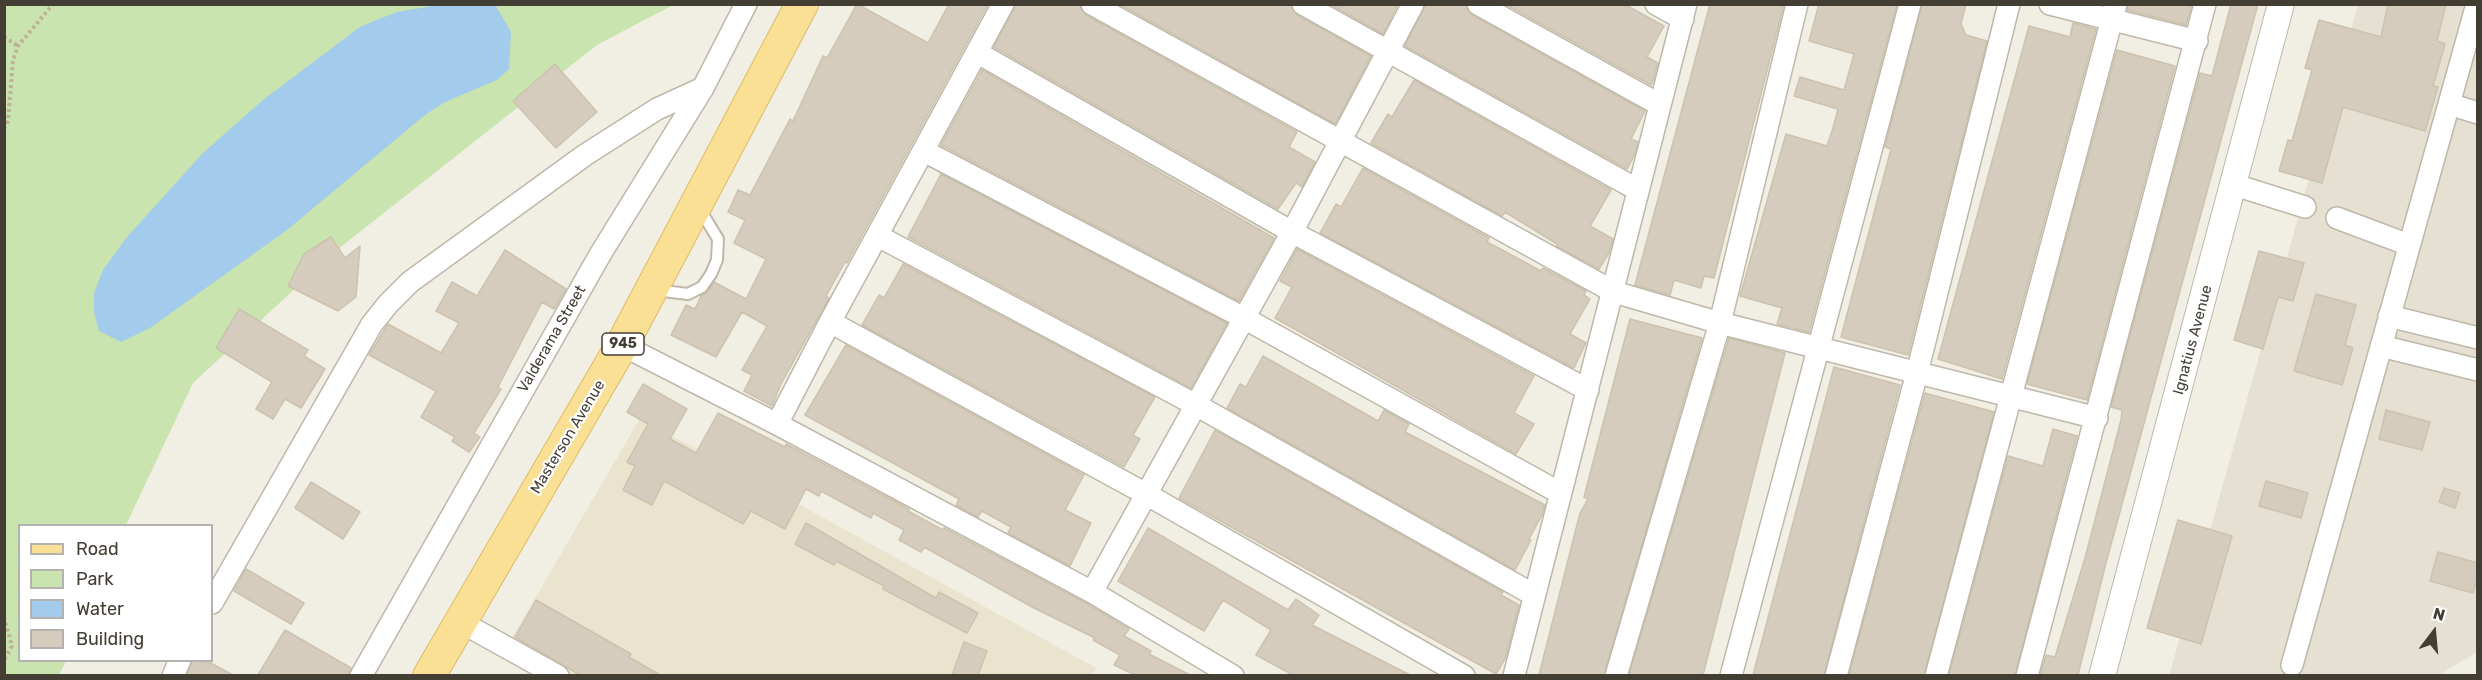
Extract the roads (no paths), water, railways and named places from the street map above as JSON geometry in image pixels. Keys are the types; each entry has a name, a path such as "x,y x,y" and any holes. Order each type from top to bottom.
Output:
{"main road":[{"name":"Masterson Avenue","path":"429,675 622,345 802,4"}],"street":[{"name":"Valderama Street","path":"362,675 601,253 703,88 746,4"},
{"path":"777,424 1003,4"},
{"path":"1092,4 1614,292 1818,349 2097,418"},
{"path":"1303,4 1638,190"},
{"path":"1092,592 1292,232 1413,4"},
{"path":"1479,4 1660,105"},
{"path":"1514,675 1684,12 1656,4"},
{"path":"1616,675 1719,323 1797,4"},
{"path":"1731,675 1910,4"},
{"path":"1836,675 1917,373 2009,4"},
{"path":"2050,4 2114,12 2197,40"},
{"path":"2028,675 2205,4"},
{"name":"Ignatius Avenue","path":"2102,675 2282,4"},
{"path":"2292,665 2449,104 2468,71 2477,4"},
{"path":"1936,675 2114,12"},
{"path":"978,53 1292,232 1588,390"},
{"path":"213,601 372,324 388,304 410,282 585,155 657,109 703,88"},
{"path":"2449,104 2478,113"},
{"path":"924,151 1244,318 1560,493"},
{"path":"2235,184 2305,207"},
{"path":"2337,218 2409,245"},
{"path":"878,236 1196,405 1534,595"},
{"path":"2389,316 2478,338"},
{"path":"830,322 1146,494 1464,675"},
{"path":"622,345 777,424 1092,592 1233,675"},
{"path":"2381,346 2478,370"},
{"path":"459,621 558,675"}],"lane":[{"path":"651,290 688,294 702,287 711,274 717,260 718,239 697,204"}],"water":[{"path":"438,5 496,6 511,32 509,69 497,80 445,102 425,115 287,230 150,328 121,342 99,331 94,312 94,293 103,270 127,237 203,153 263,100 360,27 379,19 397,12"}]}
